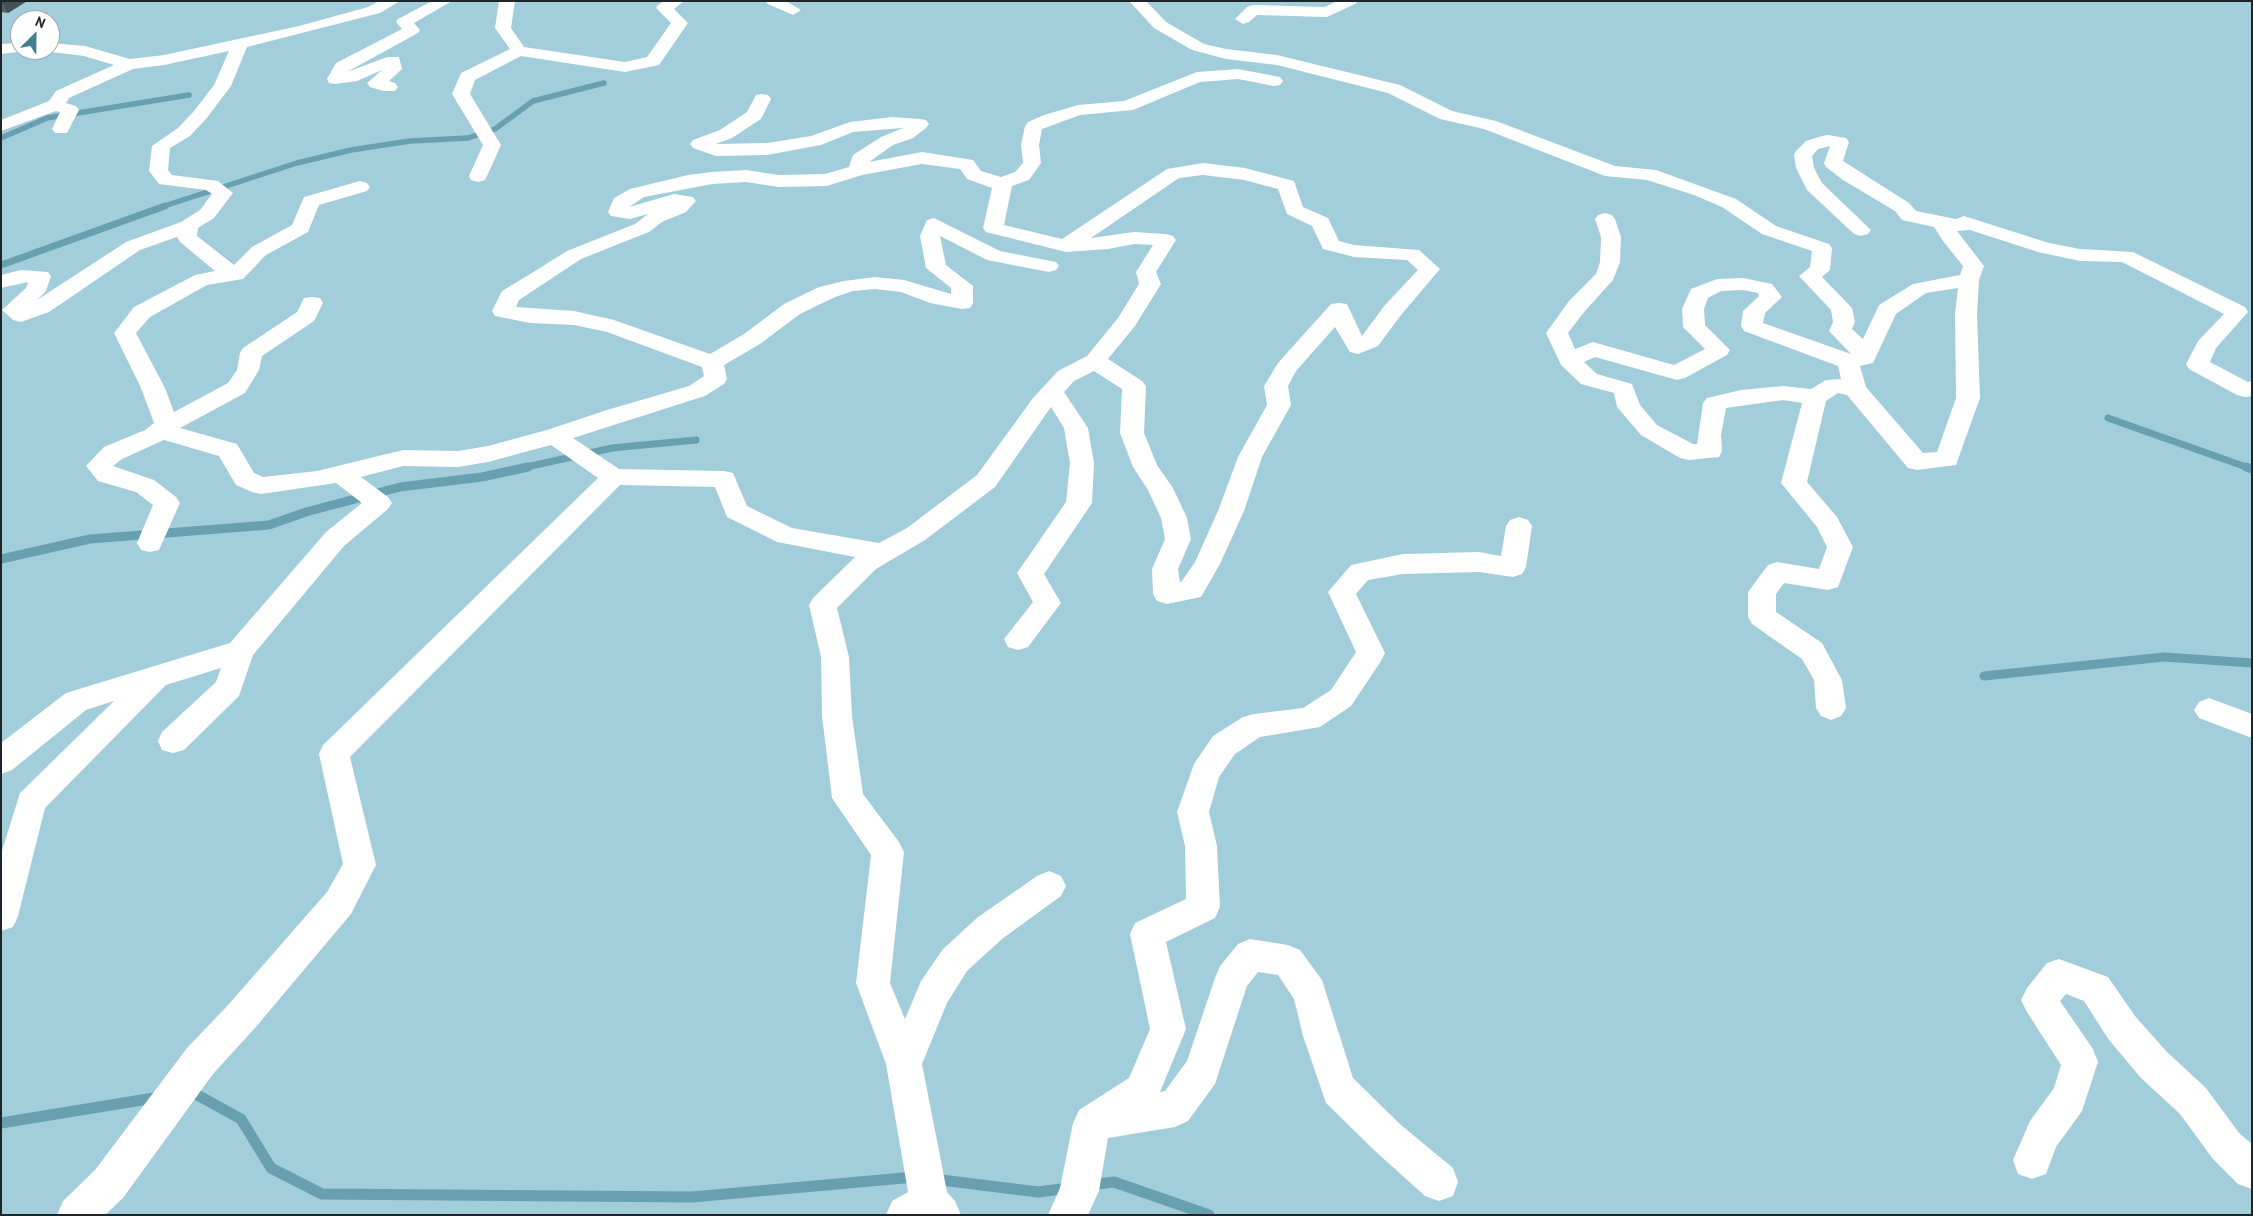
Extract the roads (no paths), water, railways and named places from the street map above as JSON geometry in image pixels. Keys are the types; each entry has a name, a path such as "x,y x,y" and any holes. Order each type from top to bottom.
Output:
{"street":[{"path":"1,126 63,116 62,95 129,64 164,60 240,45 344,19 392,1"},
{"path":"389,87 376,83 394,69 394,61 377,66 357,76 335,79 342,67 412,30 404,22 444,1"},
{"path":"507,1 502,28 519,51"},
{"path":"478,176 492,145 461,94 466,77 519,51 625,66 653,61 680,23 664,8 676,1"},
{"path":"773,1 793,10"},
{"path":"1136,1 1160,25 1198,47 1226,54 1277,60 1394,89 1446,115 1490,125 1612,172 1649,174 1701,191 1729,203 1769,230 1822,248 1820,270 1809,276 1841,308 1844,322 1840,331 1857,345 1855,388"},
{"path":"1243,20 1253,10 1327,12 1350,1"},
{"path":"1,282 21,276 41,276 34,291 13,310 21,315 41,307 66,292 133,246 188,226 208,214 217,189 166,180 158,172 161,146 184,132 200,115 222,86 240,45"},
{"path":"60,49 85,51 129,64"},
{"path":"712,362 614,327 574,318 530,316 503,311 510,296 574,255 642,228 654,218 679,208 686,201 674,200 630,213 618,212 621,202 637,192 712,178 746,176 780,181 827,180 858,170 922,158 966,164 974,175 992,182 1004,184 1022,176 1032,162 1030,145 1034,126 1050,119 1078,110 1127,106 1198,77 1238,74 1274,81"},
{"path":"762,99 755,115 726,134 699,144 716,150 767,149 815,141 850,127 892,122 920,124 907,134 887,141 860,159 858,170"},
{"path":"1861,230 1814,186 1805,168 1803,155 1812,145 1828,140 1840,142 1833,163 1850,176 1902,207 1909,216 1963,226 1964,222 2045,248 2080,255 2126,256 2237,312 2206,346 2197,364 2244,390 2252,388"},
{"path":"1058,256 1168,176 1174,173 1203,169 1245,174 1287,185 1294,210 1321,222 1330,245 1354,251 1412,254 1430,269 1370,341 1358,347 1346,327 1339,309 1286,368 1276,386 1279,404 1250,457 1231,511 1207,564 1191,590 1168,594 1165,569 1178,539 1174,518 1160,488 1146,467 1132,433 1134,386 1095,361"},
{"path":"1004,184 993,228 1058,256"},
{"path":"360,187 311,201 301,228 259,250 236,275 202,279 142,312 125,333 153,388 170,434 228,450 244,479 261,486 360,488"},
{"path":"1605,219 1611,237 1610,262 1606,276 1577,306 1556,333 1569,360 1589,379 1624,388 1629,407 1649,430 1689,452 1710,451 1709,435 1715,403 1741,397 1783,393 1815,397 1834,385 1855,388 1917,462 1948,459 1968,398 1966,314 1969,280 1974,266 1950,237 1942,222"},
{"path":"712,362 752,338 792,309 827,292 851,285 875,283 904,286 938,298 962,303 962,286 936,268 930,236 934,224 994,256 1058,256 1134,238 1166,240 1146,272 1150,284 1127,321 1095,361 1066,376 1052,391 986,481 916,534 867,562 823,605 835,657 837,716 848,798 888,852 874,983 904,1064 926,1210"},
{"path":"188,226 187,238 225,270 236,275"},
{"path":"1856,360 1887,310 1920,288 1969,280"},
{"path":"1569,360 1593,349 1677,373 1719,350 1694,327 1693,309 1699,294 1717,285 1743,284 1765,288 1771,297 1754,311 1752,326 1856,360"},
{"path":"153,533 167,503 145,486 107,475 98,466 113,453 154,436 166,424 214,402 237,388 248,370 251,353 306,316 312,303"},
{"path":"173,741 229,688 240,650 335,539 360,488 403,458 458,459 562,441 614,415 697,391 716,379 712,362"},
{"path":"1018,639 1047,603 1030,573 1078,503 1082,463 1076,428 1052,391"},
{"path":"1815,397 1794,483 1828,522 1840,546 1828,580 1777,572 1762,592 1762,617 1812,651 1828,680 1831,708"},
{"path":"562,441 602,470 724,479 736,511 786,536 883,553"},
{"path":"77,1215 109,1184 194,1070 339,903 360,865 334,754 602,470"},
{"path":"1068,1215 1079,1191 1092,1123 1142,1090 1168,1029 1160,981 1147,934 1203,907 1201,846 1193,812 1205,774 1224,745 1254,726 1309,720 1341,698 1371,653 1342,592 1360,572 1403,564 1479,562 1513,567 1519,526"},
{"path":"1,761 76,701 240,650"},
{"path":"1,916 31,802 158,676"},
{"path":"2209,710 2252,726"},
{"path":"904,1064 933,993 954,960 990,928 1049,886"},
{"path":"1092,1123 1175,1108 1202,1071 1232,978 1250,955 1288,961 1310,992 1321,1036 1339,1090 1388,1138 1439,1182"},
{"path":"2032,1160 2043,1134 2069,1098 2080,1062 2039,1000 2059,975 2096,989 2122,1028 2154,1065 2194,1101 2226,1146 2252,1170"}],"waterway":[{"path":"161,207 297,163 351,150 410,141 468,138 495,129 533,101 604,83"},
{"path":"1,138 47,118 189,95"},
{"path":"1,265 165,206"},
{"path":"2108,418 2249,468"},
{"path":"522,468 612,448 696,440"},
{"path":"1,559 90,539 269,525 306,512 400,487 482,477 528,467"},
{"path":"1984,676 2164,657 2252,663"},
{"path":"188,1093 192,1092 241,1119 271,1168 322,1194 692,1197 915,1177"},
{"path":"1,1123 160,1097"},
{"path":"933,1179 1038,1192 1069,1188"},
{"path":"1090,1185 1114,1182 1209,1215"}]}
